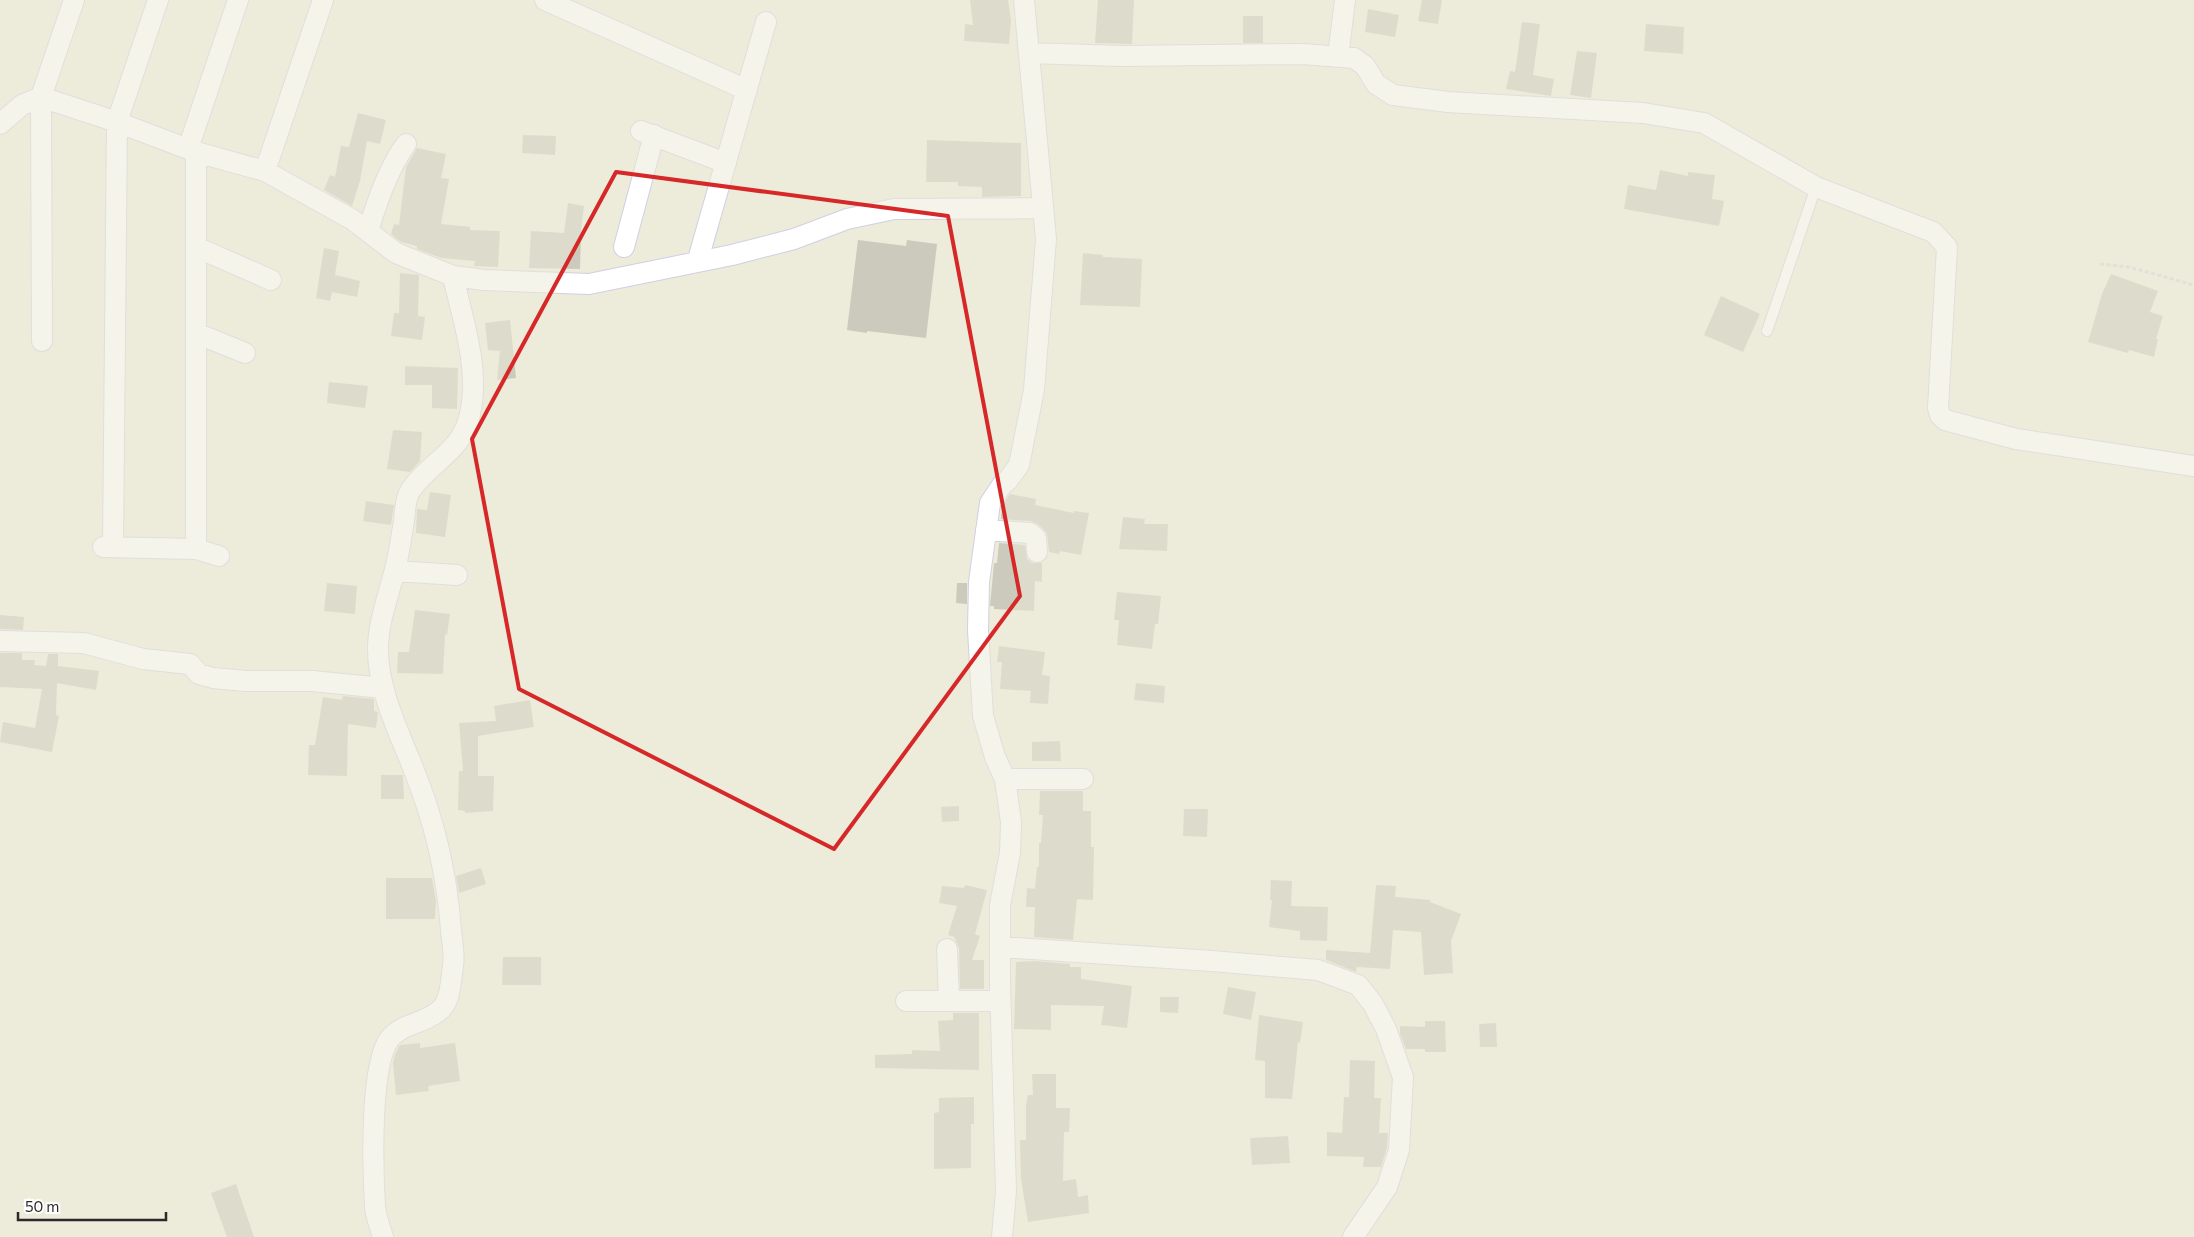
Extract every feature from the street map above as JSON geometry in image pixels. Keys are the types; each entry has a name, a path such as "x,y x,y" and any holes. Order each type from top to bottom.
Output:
{"street":[{"path":"42,341 41,97 74,0"},
{"path":"158,0 116,122 108,547 196,548 219,556"},
{"path":"196,548 196,247 192,150 238,0"},
{"path":"265,172 323,0"},
{"path":"545,0 747,90"},
{"path":"1002,1237 1006,1191 1000,1001 1000,905 1010,853 1011,822 1005,779 996,758 983,716 978,630 979,582 990,503 1002,485 1020,465 1034,390 1046,239 1024,0"},
{"path":"1338,57 1345,0"},
{"path":"699,256 766,22"},
{"path":"1030,53 1121,56 1303,54 1354,58 1365,66 1376,84 1392,95 1448,102 1643,113 1704,122 1816,187 1933,232 1947,247 1938,408 1940,415 1945,420 2016,439 2194,466"},
{"path":"0,124 22,105 41,97 192,150 265,172 353,220 396,253 453,276 484,280 589,284 732,255 794,239 848,219 894,208 1042,208"},
{"path":"624,246 648,133 726,163"},
{"path":"368,231 399,154 406,144"},
{"path":"196,247 270,280"},
{"path":"383,1237 376,1209 374,1167 376,1086 382,1050 390,1038 400,1029 431,1017 441,1010 448,1001 454,962 450,905 440,848 421,787 383,688 378,662 378,644 395,571 409,492 428,471 450,452 463,436 470,413 472,387 471,352 453,276"},
{"path":"196,333 245,353"},
{"path":"986,530 1030,533 1036,538 1037,552"},
{"path":"395,571 457,575"},
{"path":"0,640 84,643 143,659 190,664 199,674 213,678 246,681 312,681 383,688"},
{"path":"1005,779 1083,779"},
{"path":"1000,947 1212,960 1318,970 1358,985 1373,1004 1386,1029 1403,1077 1399,1150 1387,1187 1353,1237"},
{"path":"948,949 949,1001"},
{"path":"906,1002 1000,1001"}],"lane":[{"path":"1767,331 1816,187"}],"path":[{"path":"2100,264 2129,267 2194,285"}],"highlighted area":[{"path":"616,172 948,216 1020,596 834,849 519,689 472,439"}],"building":[{"path":"970,0 1008,0 1011,20 1009,44 964,41 965,24 973,25"},
{"path":"1098,0 1134,0 1132,44 1095,43"},
{"path":"1422,0 1442,0 1438,24 1418,21"},
{"path":"1368,9 1399,15 1395,37 1365,32"},
{"path":"1243,16 1263,16 1263,43 1243,43"},
{"path":"1522,22 1540,24 1533,75 1554,79 1551,96 1506,89 1510,71 1515,72"},
{"path":"1646,24 1684,27 1683,54 1644,51"},
{"path":"1577,51 1597,53 1591,98 1570,95"},
{"path":"358,113 386,120 380,144 367,141 360,181 352,206 324,190 330,175 335,177 341,146 349,147"},
{"path":"523,135 556,136 555,155 522,153"},
{"path":"927,140 1021,143 1021,196 982,197 982,187 958,186 958,182 926,182"},
{"path":"417,148 446,154 441,178 449,179 441,224 470,227 470,230 500,231 498,267 474,266 475,261 441,258 417,249 417,246 401,242 391,234 394,224 399,225 406,167"},
{"path":"1660,170 1688,176 1688,172 1715,175 1712,199 1724,201 1719,226 1624,209 1628,185 1656,190"},
{"path":"568,203 584,206 580,269 529,268 531,231 564,233"},
{"path":"858,240 906,246 907,240 937,244 926,338 847,330"},
{"path":"324,248 339,251 335,275 360,281 357,297 332,292 330,301 316,298"},
{"path":"1083,253 1103,255 1103,257 1142,259 1140,307 1080,305"},
{"path":"400,273 419,275 418,316 425,317 422,340 391,336 394,313 399,313"},
{"path":"2111,274 2158,291 2150,312 2163,316 2156,339 2158,339 2154,357 2129,350 2128,353 2088,342 2102,294"},
{"path":"1721,296 1760,314 1743,352 1704,335"},
{"path":"510,320 516,378 497,380 500,351 488,350 485,323"},
{"path":"405,366 458,368 457,409 432,408 432,385 405,385"},
{"path":"329,382 368,386 365,408 327,403"},
{"path":"393,430 422,432 420,461 410,472 387,469"},
{"path":"430,492 451,495 445,537 416,533 417,509 427,510"},
{"path":"1010,494 1036,499 1035,505 1074,513 1074,511 1089,513 1081,555 1060,551 1059,554 1049,552 1047,533 1038,524 1031,521 1001,519 1002,506"},
{"path":"366,501 394,505 391,525 363,521"},
{"path":"1123,517 1145,519 1144,524 1168,524 1167,551 1119,549"},
{"path":"999,543 1025,545 1027,559 1032,563 1042,563 1042,582 1035,581 1034,611 994,609 994,606 990,606 994,563 997,563"},
{"path":"327,583 357,586 355,614 324,611"},
{"path":"957,583 967,583 967,604 956,603"},
{"path":"1117,592 1161,596 1158,624 1155,624 1152,649 1117,645 1119,620 1114,620"},
{"path":"415,610 450,614 447,635 445,634 443,674 397,673 398,652 409,652"},
{"path":"0,615 24,617 23,630 0,629"},
{"path":"999,646 1045,652 1042,675 1050,676 1048,704 1030,703 1031,691 1000,689 1002,662 997,662"},
{"path":"0,653 22,653 22,660 35,660 34,665 46,666 48,654 58,654 58,666 99,671 96,690 57,683 56,715 59,716 52,752 0,742 3,722 35,728 42,689 0,687"},
{"path":"1136,683 1165,686 1164,703 1134,700"},
{"path":"343,696 374,699 374,711 378,712 376,728 348,724 347,776 308,775 309,745 315,745 323,697 342,700"},
{"path":"530,700 534,727 478,736 478,776 494,776 493,811 465,813 465,811 458,810 459,771 463,771 459,723 496,721 494,706"},
{"path":"1060,741 1061,761 1032,761 1032,742"},
{"path":"381,775 403,775 404,799 381,799"},
{"path":"1040,791 1083,791 1083,811 1091,811 1091,847 1094,847 1093,900 1077,899 1073,940 1034,937 1035,907 1026,907 1027,888 1035,889 1037,867 1039,867 1039,843 1041,843 1043,815 1039,815"},
{"path":"959,806 959,821 942,822 941,807"},
{"path":"1184,809 1208,809 1207,837 1183,836"},
{"path":"481,868 486,884 459,893 456,876"},
{"path":"386,878 432,878 436,901 435,919 386,919"},
{"path":"1271,880 1292,881 1291,906 1328,907 1327,941 1300,940 1300,931 1269,927 1272,900 1270,900"},
{"path":"965,885 987,890 975,934 980,936 972,960 984,960 984,989 960,989 959,948 954,937 948,935 957,906 939,903 942,886 964,888"},
{"path":"1376,885 1396,886 1395,897 1430,900 1430,902 1461,914 1451,941 1453,973 1424,975 1421,932 1393,930 1390,969 1357,967 1356,972 1326,960 1326,950 1370,953"},
{"path":"503,957 541,957 541,985 502,985"},
{"path":"1034,961 1070,964 1070,967 1081,967 1081,979 1132,986 1127,1028 1101,1025 1104,1006 1051,1005 1051,1030 1014,1029 1016,962"},
{"path":"1228,987 1256,992 1251,1020 1223,1014"},
{"path":"1160,997 1179,997 1178,1013 1160,1012"},
{"path":"953,1013 979,1013 979,1070 875,1068 875,1055 912,1054 912,1050 940,1051 938,1021 953,1020"},
{"path":"1259,1015 1303,1022 1300,1043 1298,1042 1292,1099 1265,1098 1265,1061 1255,1060"},
{"path":"1425,1021 1445,1021 1446,1052 1425,1052 1425,1049 1406,1049 1400,1034 1400,1026 1425,1027"},
{"path":"1496,1023 1497,1047 1480,1047 1479,1024"},
{"path":"420,1043 420,1048 455,1043 460,1081 428,1086 429,1091 396,1095 393,1063 395,1054 400,1045"},
{"path":"1350,1060 1375,1061 1374,1098 1381,1098 1379,1133 1388,1133 1387,1148 1381,1167 1363,1167 1364,1157 1327,1156 1327,1132 1342,1133 1344,1097 1349,1097"},
{"path":"1032,1074 1056,1074 1056,1108 1070,1108 1069,1132 1064,1132 1063,1181 1076,1179 1078,1197 1088,1195 1089,1213 1028,1222 1021,1179 1020,1140 1026,1140 1026,1105 1028,1095 1033,1095"},
{"path":"974,1097 974,1124 971,1124 971,1168 934,1169 934,1113 939,1112 939,1098"},
{"path":"1288,1136 1290,1163 1252,1165 1250,1138"},
{"path":"236,1184 254,1237 227,1237 211,1193"}]}
